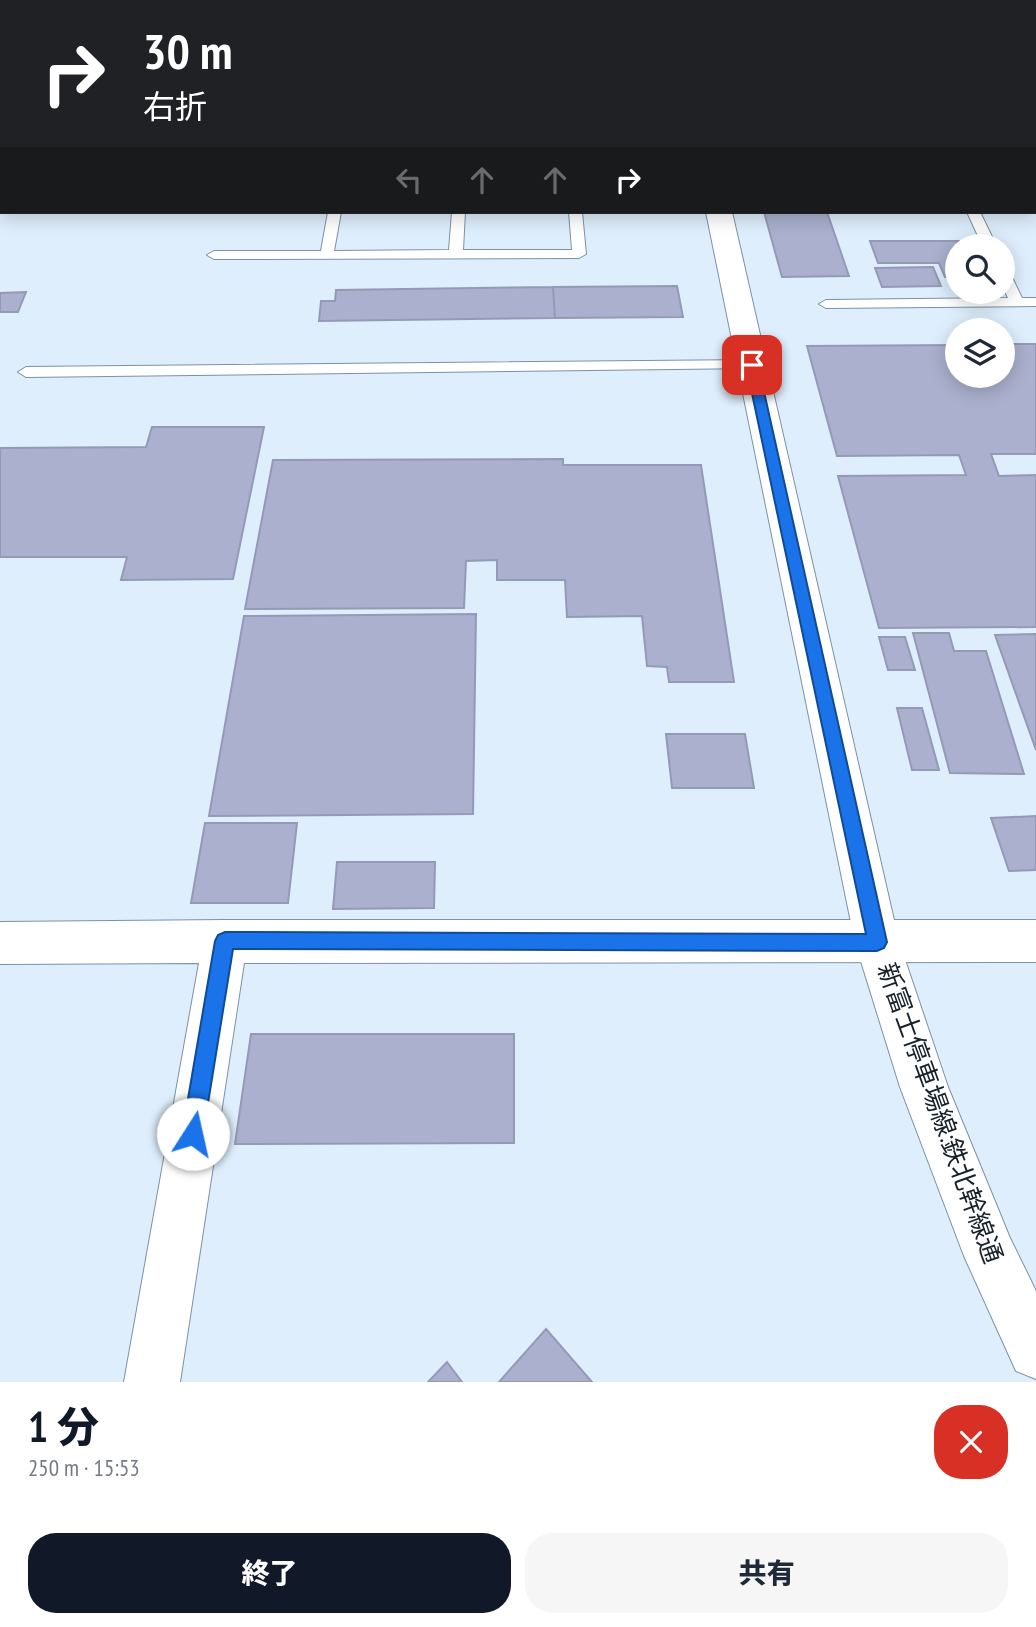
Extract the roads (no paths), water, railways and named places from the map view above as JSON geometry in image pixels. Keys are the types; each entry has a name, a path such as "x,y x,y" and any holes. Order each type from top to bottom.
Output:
{"main road":[{"name":"新富士停車場線:鉄北幹線通","path":"719,214 877,942 924,1087 991,1256 1036,1351"},
{"path":"152,1382 225,941"},
{"path":"0,943 1036,941"}],"lane":[{"path":"327,254 334,214"},
{"path":"456,254 458,214"},
{"path":"215,255 579,254 576,214"},
{"path":"975,214 984,234"},
{"path":"1015,298 1017,302"},
{"path":"826,304 1036,302"},
{"path":"26,372 752,365"}]}
